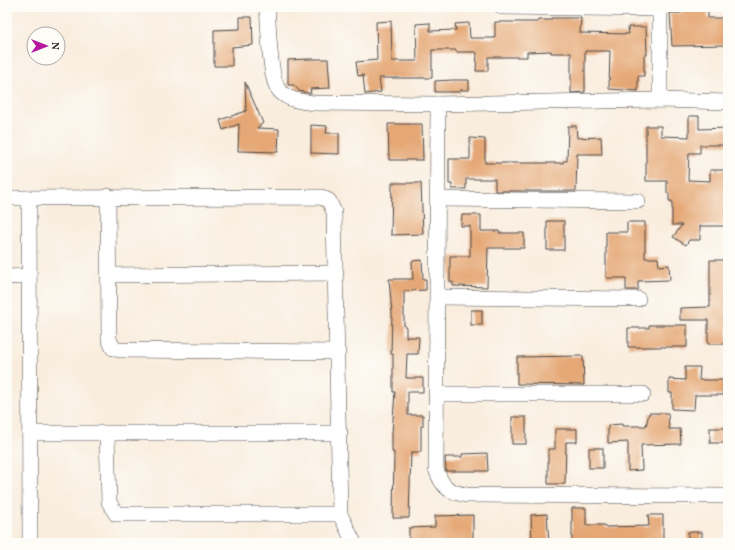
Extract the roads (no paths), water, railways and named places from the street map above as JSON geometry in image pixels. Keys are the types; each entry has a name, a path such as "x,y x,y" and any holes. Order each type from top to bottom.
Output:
{"street":[{"path":"267,7 273,71 277,88 286,96 300,101 313,103 438,104 660,100 728,102"},
{"path":"502,7 660,8 660,100"},
{"path":"438,104 436,469 441,483 453,493 467,495 728,496"},
{"path":"108,196 109,339 113,348 119,350 338,352"},
{"path":"7,198 108,196 321,197 329,201 334,212 340,433 340,514 354,543"},
{"path":"29,198 30,543"},
{"path":"438,198 638,201"},
{"path":"109,275 336,273"},
{"path":"7,277 29,276"},
{"path":"438,297 638,298"},
{"path":"437,394 643,394"},
{"path":"30,433 340,433"},
{"path":"107,434 109,502 116,514 340,514"}]}
